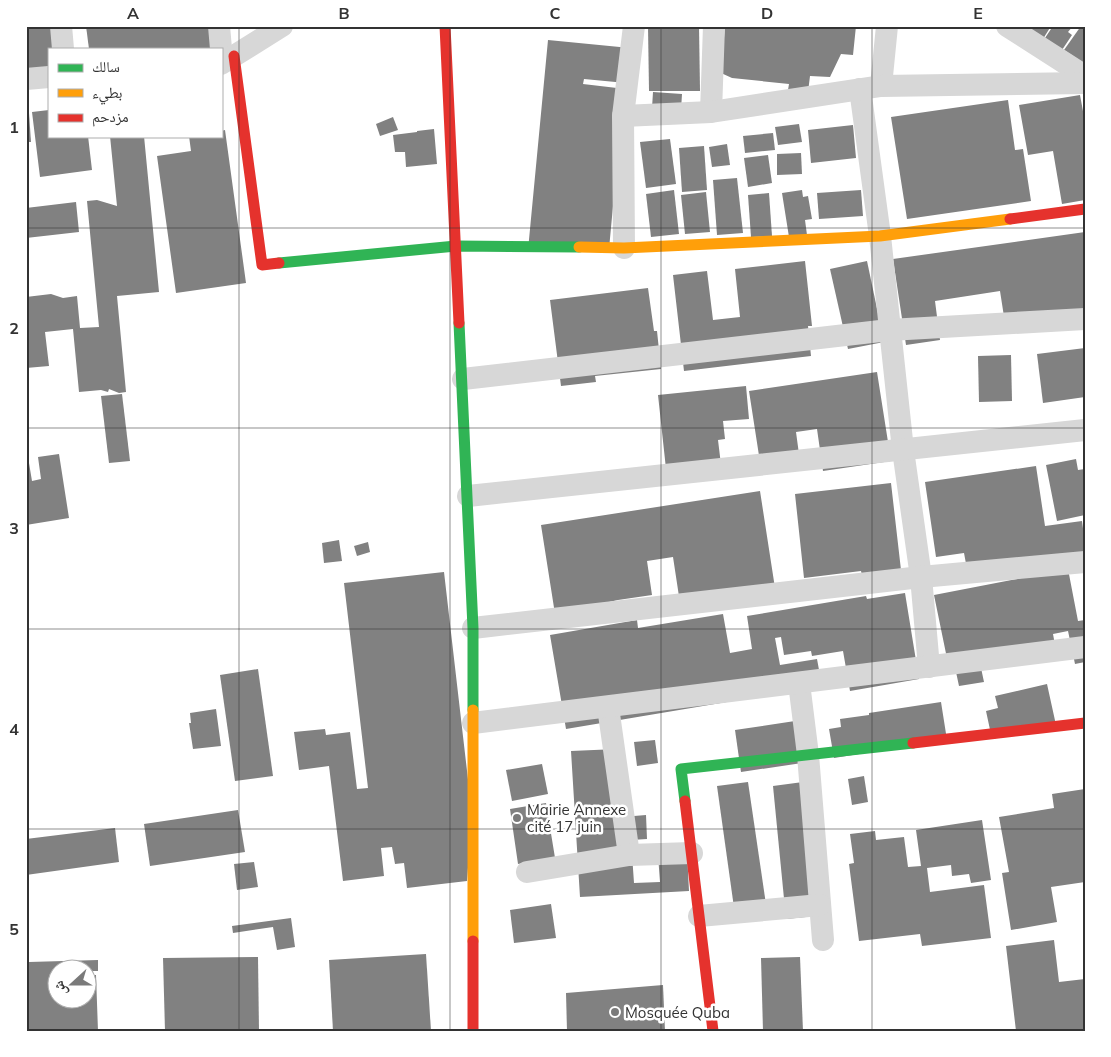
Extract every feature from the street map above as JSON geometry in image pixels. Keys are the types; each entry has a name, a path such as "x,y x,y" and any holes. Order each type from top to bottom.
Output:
{"street":[{"path":"61,26 63,48"},
{"path":"219,26 262,265 456,246 624,248 880,236 1085,209"},
{"path":"224,56 282,26"},
{"path":"445,26 473,628 473,1031"},
{"path":"624,248 623,116 634,26"},
{"path":"711,112 714,26"},
{"path":"887,26 871,88 880,236 903,450 921,577 929,667"},
{"path":"1007,26 1085,76"},
{"path":"26,79 48,77"},
{"path":"623,116 711,112 871,88 1085,83"},
{"path":"462,379 890,330 1085,319"},
{"path":"468,496 1085,430"},
{"path":"473,628 921,577 1085,562"},
{"path":"473,723 1085,647"},
{"path":"798,683 808,755 824,940"},
{"path":"608,706 629,855"},
{"path":"713,1031 681,769 1085,723"},
{"path":"527,872 629,855 692,853"},
{"path":"699,916 820,905"}],"building":[{"path":"26,26 63,26 66,48 48,48 48,81 26,84"},
{"path":"86,26 218,26 221,48 89,48"},
{"path":"648,26 699,26 700,91 649,91"},
{"path":"725,26 856,26 853,55 841,54 830,77 810,76 808,92 788,90 789,84 732,78 721,73"},
{"path":"1021,26 1051,26 1043,39"},
{"path":"1053,26 1073,26 1068,32 1072,35 1062,50 1045,38"},
{"path":"1081,26 1085,26 1085,64 1064,50"},
{"path":"548,40 630,48 626,83 584,79 583,84 617,88 622,110 609,249 528,250"},
{"path":"653,92 682,94 681,110 652,108"},
{"path":"1080,95 1085,122 1085,200 1062,204 1053,151 1028,155 1019,105"},
{"path":"1008,100 1015,150 1023,149 1031,201 907,219 891,117"},
{"path":"48,110 48,138 88,138 92,170 40,177 32,112"},
{"path":"29,113 31,142 26,142 26,114"},
{"path":"393,117 398,130 380,136 376,124"},
{"path":"799,124 802,142 778,145 775,127"},
{"path":"853,125 856,158 811,163 808,130"},
{"path":"434,129 437,164 406,167 405,152 395,152 393,135"},
{"path":"225,130 246,283 176,293 157,156 191,151 189,138 222,138 222,131"},
{"path":"773,133 775,150 745,153 743,136"},
{"path":"110,138 144,138 159,292 117,296 126,392 119,393 109,389 108,392 101,390 79,392 73,329 45,332 49,366 26,368 26,297 51,294 63,298 77,296 80,328 99,327 87,201 97,200 117,206"},
{"path":"670,139 676,184 646,188 640,142"},
{"path":"727,144 730,165 712,167 709,147"},
{"path":"704,146 707,190 682,192 679,148"},
{"path":"801,153 802,174 777,175 777,154"},
{"path":"768,155 772,183 748,187 744,158"},
{"path":"737,178 743,233 717,235 713,180"},
{"path":"674,190 679,234 651,237 646,194"},
{"path":"802,190 803,197 808,196 812,219 805,220 807,235 789,237 782,193"},
{"path":"861,190 863,216 819,219 817,193"},
{"path":"706,192 710,232 685,234 681,195"},
{"path":"769,193 772,236 751,237 748,195"},
{"path":"76,202 79,232 26,238 26,208"},
{"path":"1085,232 1085,325 1005,323 1000,291 935,301 940,340 906,345 893,259"},
{"path":"805,261 812,326 808,326 811,356 684,371 673,275 707,271 713,320 740,317 735,269"},
{"path":"867,261 884,342 848,349 830,269"},
{"path":"648,288 654,331 657,331 661,369 595,376 596,382 561,386 550,300"},
{"path":"1085,348 1085,397 1043,403 1037,354"},
{"path":"1011,355 1012,401 979,402 978,356"},
{"path":"877,372 891,461 823,471 817,429 796,432 801,469 762,475 749,391"},
{"path":"746,386 749,419 723,421 725,439 718,440 722,473 667,478 658,395"},
{"path":"122,394 130,461 109,463 101,396"},
{"path":"26,451 32,481 41,479 38,457 59,454 69,518 26,525"},
{"path":"1076,459 1078,470 1085,469 1085,515 1057,521 1046,465"},
{"path":"1036,466 1045,526 1082,521 1085,552 967,569 964,553 936,557 925,482"},
{"path":"891,483 901,570 862,575 861,571 804,578 795,494"},
{"path":"760,491 775,588 680,603 673,557 647,561 652,595 618,600 555,614 541,525"},
{"path":"339,540 342,561 324,563 322,543"},
{"path":"368,542 370,552 357,556 354,546"},
{"path":"1068,569 1078,621 1085,620 1085,662 1075,664 1068,631 1053,634 1057,656 981,668 984,682 959,686 956,672 950,673 934,595"},
{"path":"444,572 472,814 467,881 407,888 404,863 395,864 392,847 381,848 384,876 343,881 329,766 299,770 294,732 325,729 326,735 350,732 357,789 368,788 344,583"},
{"path":"905,593 919,679 850,691 843,651 812,656 811,651 784,655 781,637 775,638 780,665 817,659 822,686 566,729 550,635 637,620 638,628 723,614 730,653 752,649 747,616 866,596 867,599"},
{"path":"258,669 273,776 235,781 220,675"},
{"path":"1047,684 1056,725 992,739 986,711 998,708 995,696"},
{"path":"941,702 947,740 834,758 829,729 841,727 840,719"},
{"path":"216,709 221,746 193,749 189,723 191,723 190,713"},
{"path":"795,721 802,763 741,772 735,730"},
{"path":"655,740 658,763 637,766 634,742"},
{"path":"617,749 622,817 646,815 647,839 631,840 634,883 660,882 658,855 687,853 689,891 580,897 571,751"},
{"path":"542,764 548,794 512,801 506,770"},
{"path":"864,776 868,802 852,805 848,779"},
{"path":"748,782 768,918 736,922 717,786"},
{"path":"803,782 816,916 786,919 773,786"},
{"path":"1085,789 1085,882 1051,887 1057,922 1011,930 1002,873 1009,872 999,817 1054,808 1052,794"},
{"path":"546,803 557,870 528,862 518,864 510,809"},
{"path":"238,810 245,852 150,866 144,824"},
{"path":"982,820 991,880 971,883 969,874 952,876 951,865 927,868 930,892 984,885 991,938 922,946 920,934 859,941 849,864 854,863 850,834 875,831 876,840 904,837 908,867 921,866 916,830"},
{"path":"115,828 119,862 26,875 26,839"},
{"path":"254,862 258,887 237,890 234,864"},
{"path":"551,904 556,938 514,943 510,910"},
{"path":"291,918 295,947 277,950 273,927 233,933 232,926"},
{"path":"1054,940 1059,982 1085,979 1085,1031 1016,1031 1006,946"},
{"path":"26,954 29,954 29,962 48,961 48,1010 97,1010 98,1031 26,1031"},
{"path":"426,954 431,1031 333,1031 329,960"},
{"path":"258,957 259,1031 165,1031 163,958"},
{"path":"800,957 803,1031 763,1031 761,958"},
{"name":"Mosquée Quba","path":"663,985 665,1031 567,1031 566,993"}],"traffic: fast":[{"path":"279,263 456,246 579,247"},
{"path":"459,323 473,628 473,710"},
{"path":"685,801 681,769 913,743"}],"traffic: slow":[{"path":"579,247 624,248 880,236 1010,219"},
{"path":"473,710 473,941"}],"traffic: jam":[{"path":"445,26 459,323"},
{"path":"234,56 262,265 279,263"},
{"path":"1010,219 1085,209"},
{"path":"913,743 1085,723"},
{"path":"685,801 713,1031"},
{"path":"473,941 473,1031"}],"place":[{"name":"Mairie Annexe cité 17 juin","path":"517,818"},
{"name":"Mosquée Quba","path":"615,1012"}]}
